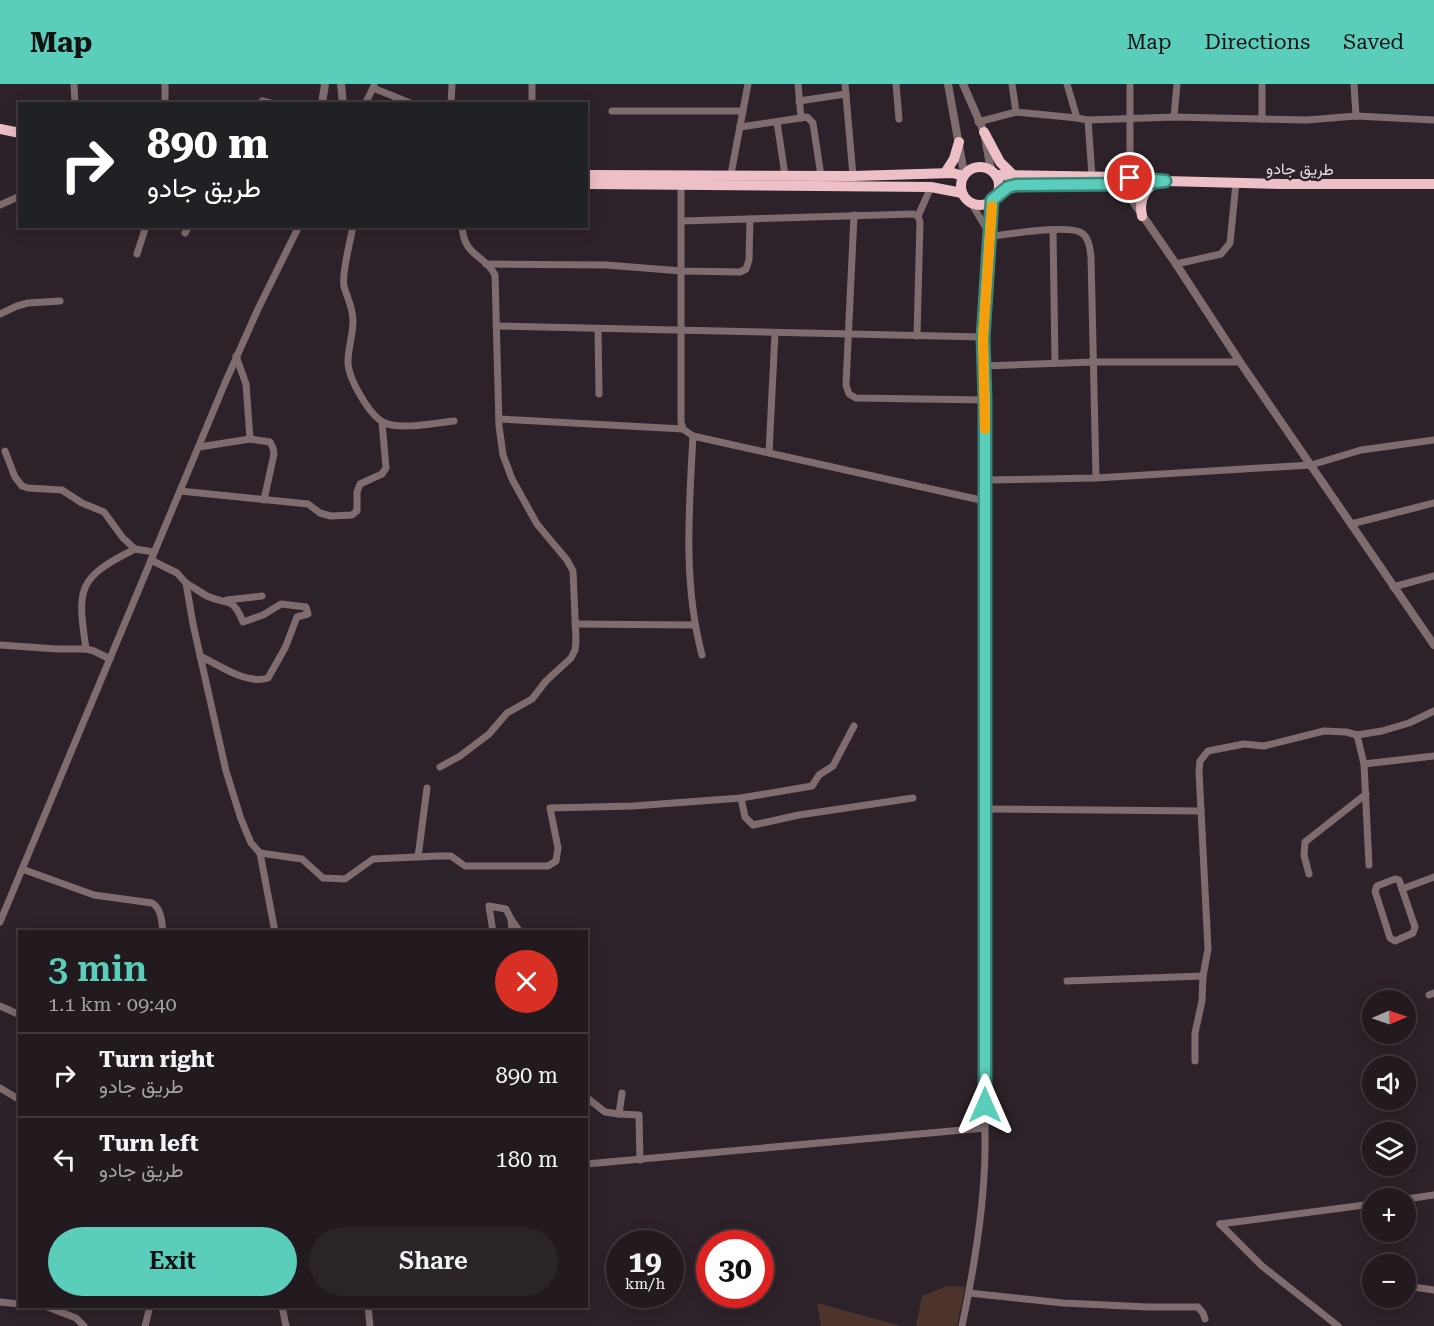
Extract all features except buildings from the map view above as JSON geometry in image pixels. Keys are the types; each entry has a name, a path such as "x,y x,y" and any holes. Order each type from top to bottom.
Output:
{"highway":[{"path":"981,127 1000,162 1014,176"},
{"path":"0,129 18,134"},
{"path":"945,173 954,159 959,142"},
{"path":"977,166 993,172 999,189 993,199 980,205 971,203 962,193 960,184 964,175 977,166"},
{"name":"طريق جادو","path":"993,172 1014,176 1092,176 1160,182 1434,184"},
{"path":"588,184 681,180 731,174 853,176 945,173 964,175"},
{"path":"588,175 931,187 962,193"},
{"name":"طريق جادو","path":"993,199 1008,187 1016,185 1123,180"},
{"path":"1142,216 1141,200 1144,193 1160,182"}],"street":[{"path":"74,84 75,102"},
{"path":"165,84 165,102"},
{"path":"322,102 325,84"},
{"path":"341,84 343,102"},
{"path":"451,102 452,84"},
{"path":"532,84 532,102"},
{"path":"731,174 748,84"},
{"path":"798,84 801,118"},
{"path":"844,84 853,176"},
{"path":"896,84 899,119"},
{"path":"948,84 964,175"},
{"path":"963,84 981,127 993,172"},
{"path":"1012,84 1016,112"},
{"path":"1067,84 1077,118"},
{"path":"1130,84 1131,117 1123,180 1142,216 1434,645"},
{"path":"1174,117 1177,84"},
{"path":"1262,84 1262,119"},
{"path":"1354,84 1356,116"},
{"path":"366,102 374,86 409,102"},
{"path":"799,101 846,94"},
{"path":"262,101 267,102"},
{"path":"612,111 743,111"},
{"path":"981,127 1016,112 1088,120 1131,117 1307,120 1356,116 1434,120"},
{"path":"740,127 807,117 813,123 821,176"},
{"path":"1088,120 1092,176"},
{"path":"777,122 785,175"},
{"path":"681,180 681,422 683,429"},
{"path":"1176,264 1221,254 1226,250 1230,243 1236,183"},
{"path":"917,336 920,222 918,216 931,187"},
{"path":"0,205 18,197"},
{"path":"962,1326 979,1235 985,1185 985,400 983,338 993,199"},
{"path":"971,203 991,236"},
{"path":"682,221 854,215 914,214 918,216"},
{"path":"854,215 846,385 849,394 856,398 985,400"},
{"path":"486,264 606,265 682,271 740,272 746,269 749,260 750,219"},
{"path":"137,254 145,228"},
{"path":"0,922 236,356 298,228"},
{"path":"353,228 343,278 352,310 352,338 348,362 354,384 374,416 389,425 454,421"},
{"path":"440,767 460,756 489,734 507,713 532,699 546,681 571,658 575,650 573,571 567,560 537,524 509,473 503,455 499,419 495,275 466,246 462,228"},
{"path":"991,236 1053,230 1081,232 1086,237 1092,257 1096,478"},
{"path":"1053,230 1055,363"},
{"path":"0,314 28,303 60,301"},
{"path":"496,326 983,338"},
{"path":"598,329 599,394"},
{"path":"769,453 775,333"},
{"path":"236,356 246,384 250,439"},
{"path":"984,366 1094,362 1240,362"},
{"path":"499,419 683,429 693,436 985,501"},
{"path":"180,491 308,504 320,513 331,516 355,513 360,484 382,474 386,468 382,422"},
{"path":"693,436 688,528 694,625 702,655"},
{"path":"199,447 250,439 270,442 273,448 264,500"},
{"path":"985,480 1096,478 1311,465 1361,450 1434,440"},
{"path":"5,452 21,486 62,490 82,503 104,512 123,538 135,549 154,552"},
{"path":"1351,524 1434,503"},
{"path":"86,649 81,614 84,589 92,575 109,562 135,549"},
{"path":"151,560 177,573 186,583 208,597 227,600 262,596"},
{"path":"1393,587 1434,576"},
{"path":"186,583 200,656 233,794 251,843 260,853 276,930"},
{"path":"200,656 239,675 259,681 268,678 285,648 297,617 308,614 306,607 281,604 263,615 243,622 237,607 227,600"},
{"path":"575,624 694,625"},
{"path":"1423,630 1434,628"},
{"path":"0,645 86,649 110,660"},
{"path":"1195,1061 1195,1033 1202,1001 1203,976 1208,949 1198,771 1200,761 1208,751 1244,744 1264,746 1324,731 1357,735 1391,728 1434,711"},
{"path":"260,853 302,859 323,878 345,879 357,868 373,859 451,856 465,867 548,866 556,861 558,848 550,808 633,806 741,798 812,786 819,775 833,766 854,726"},
{"path":"1357,735 1364,764 1369,865"},
{"path":"1364,764 1434,756"},
{"path":"418,857 427,788"},
{"path":"1309,874 1304,855 1305,842 1366,794"},
{"path":"741,798 745,817 753,825 799,815 913,798"},
{"path":"985,809 1201,810"},
{"path":"22,869 33,871 94,895 152,903 156,905 160,913 163,930"},
{"path":"1402,889 1434,877"},
{"path":"1395,879 1399,880 1402,889 1415,931 1392,941 1375,888 1395,879"},
{"path":"494,930 489,906 506,909 519,930"},
{"path":"511,919 512,930"},
{"path":"1067,981 1203,976"},
{"path":"0,1006 18,1014"},
{"path":"0,1088 18,1099"},
{"path":"619,1114 622,1093"},
{"path":"588,1099 605,1112 639,1115 640,1160"},
{"path":"588,1164 985,1128"},
{"path":"1416,1198 1434,1195"},
{"path":"1338,1326 1262,1266 1221,1224 1362,1205"},
{"path":"1416,1287 1434,1290"},
{"path":"969,1293 1063,1303 1198,1307 1205,1319"},
{"path":"0,1302 18,1304"},
{"path":"50,1308 76,1318 84,1326"},
{"path":"145,1326 150,1308"},
{"path":"282,1308 286,1326"},
{"path":"368,1308 370,1326"}],"shaded area":[{"path":"947,1286 965,1287 957,1326 916,1326 922,1296"},
{"path":"817,1303 901,1326 821,1326"}],"slow traffic":[{"path":"985,429 983,338 992,206"}],"route":[{"path":"985,1105 985,400 983,338 992,200 1008,187 1016,185 1132,184 1165,181 1130,178"}]}
